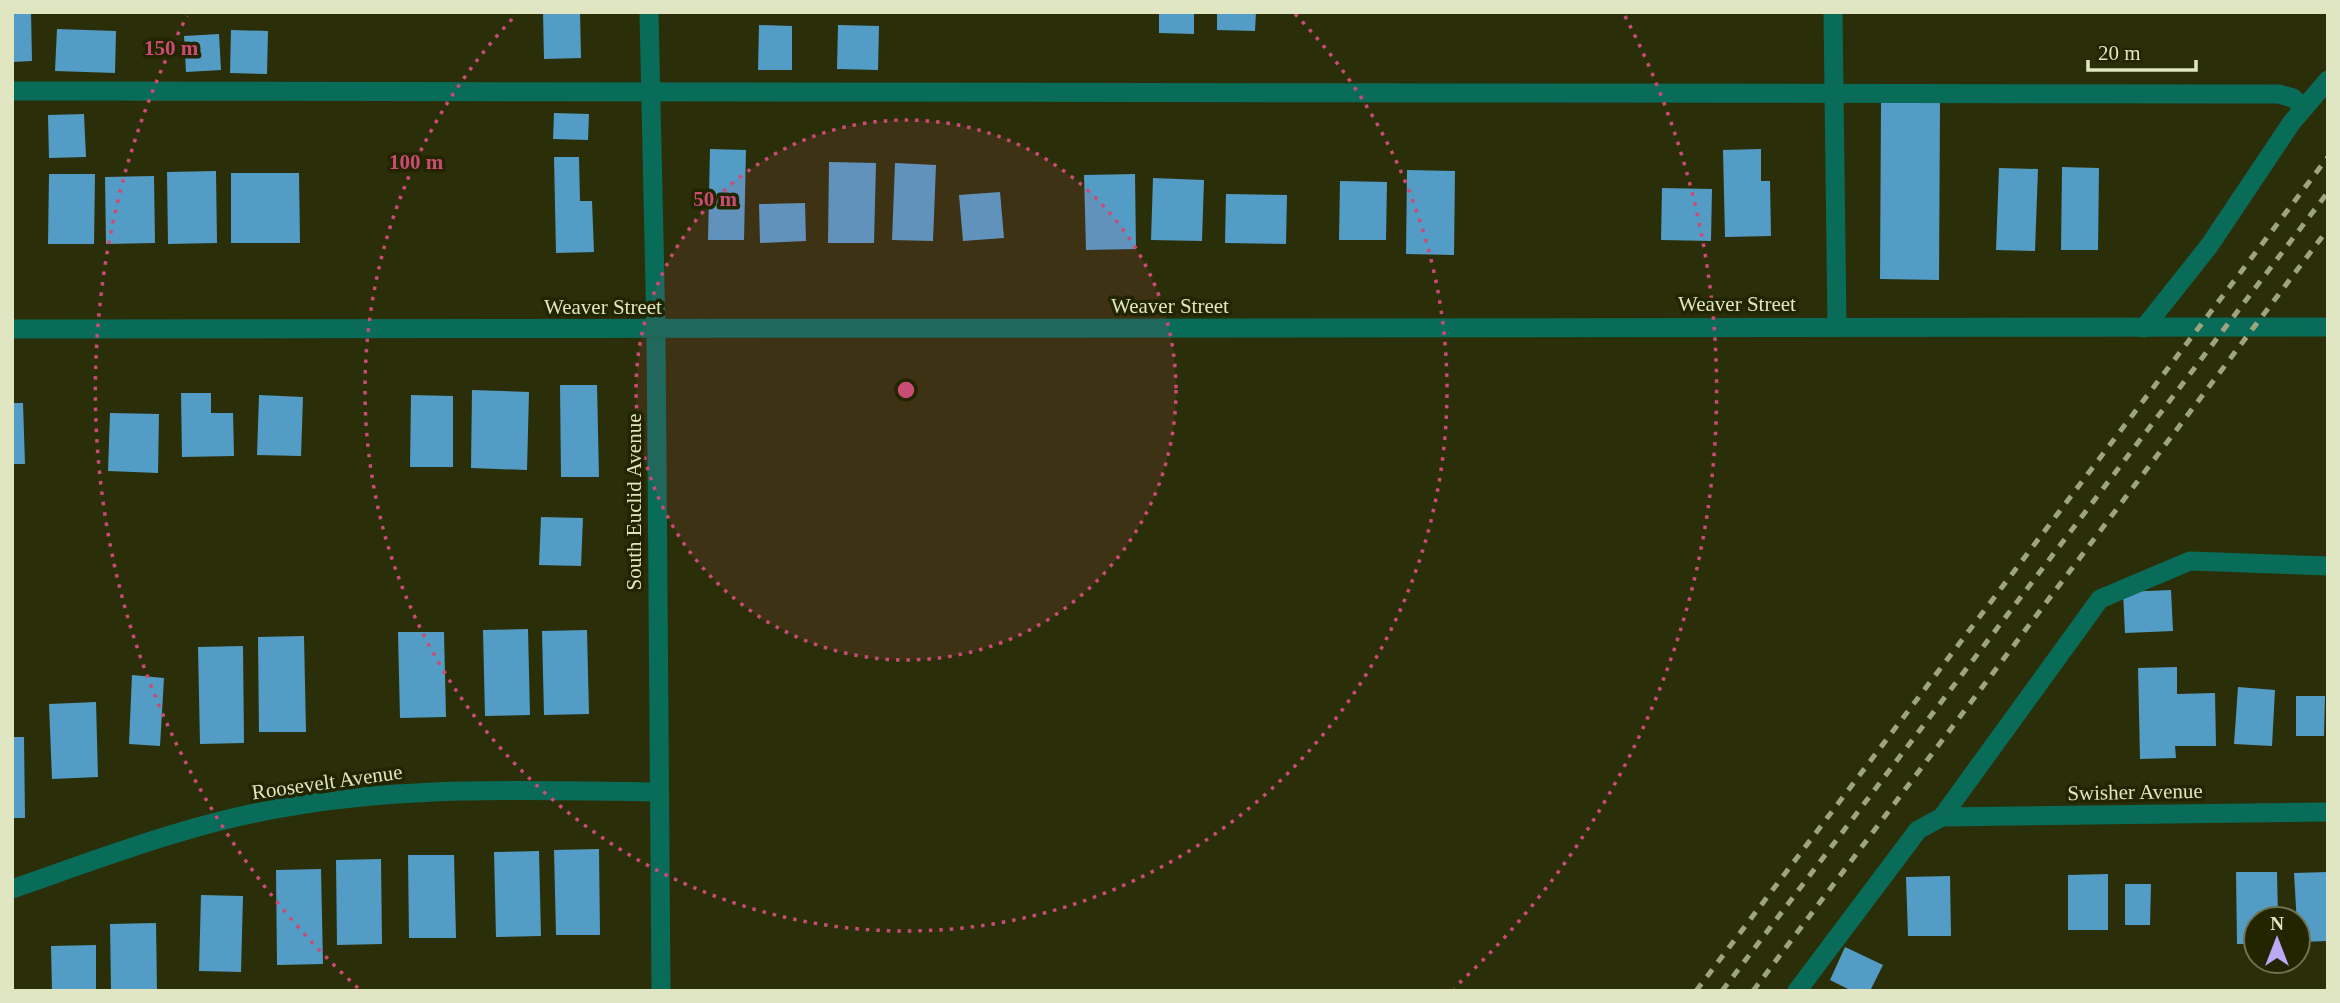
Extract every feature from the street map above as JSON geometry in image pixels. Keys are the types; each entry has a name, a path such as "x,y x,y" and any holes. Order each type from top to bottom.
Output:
{"street":[{"name":"South Euclid Avenue","path":"649,12 656,330 661,991"},
{"path":"1833,12 1837,327"},
{"path":"2144,328 2209,246 2304,108 2328,80"},
{"path":"12,91 1834,91 2279,94 2293,98 2304,108"},
{"name":"Weaver Street","path":"12,329 2328,327"},
{"path":"1797,991 1918,830 1942,817 2100,598 2190,561 2328,566"},
{"name":"Roosevelt Avenue","path":"12,888 141,844 290,806 419,792 659,792"},
{"name":"Swisher Avenue","path":"1942,817 2328,812"}],"building":[{"path":"12,12 31,12 32,61 12,62"},
{"path":"543,12 580,12 581,58 544,59"},
{"path":"1159,12 1194,12 1194,34 1159,33"},
{"path":"1217,12 1256,12 1255,31 1217,30"},
{"path":"759,25 792,26 792,70 758,70"},
{"path":"838,25 879,26 878,70 837,69"},
{"path":"57,29 116,31 115,73 55,71"},
{"path":"231,30 268,31 267,74 230,73"},
{"path":"219,34 221,70 186,72 184,36"},
{"path":"1881,102 1940,102 1939,280 1880,279"},
{"path":"554,113 589,114 588,140 553,139"},
{"path":"84,114 86,157 49,158 48,115"},
{"path":"710,149 746,150 744,240 708,240"},
{"path":"1761,149 1761,181 1770,181 1771,236 1725,237 1723,150"},
{"path":"554,157 579,157 580,201 592,201 594,252 556,253"},
{"path":"829,162 876,163 874,243 828,243"},
{"path":"895,163 936,165 933,241 892,240"},
{"path":"2062,167 2099,168 2098,250 2061,250"},
{"path":"1999,168 2038,169 2035,251 1996,250"},
{"path":"1407,170 1455,171 1454,255 1406,254"},
{"path":"216,171 217,243 168,244 167,172"},
{"path":"231,173 299,173 300,243 231,243"},
{"path":"49,174 95,174 94,244 48,244"},
{"path":"1135,174 1136,249 1086,250 1084,175"},
{"path":"154,176 155,243 106,244 105,177"},
{"path":"1153,178 1204,180 1202,241 1151,240"},
{"path":"1340,181 1387,182 1386,240 1339,240"},
{"path":"1662,188 1712,189 1711,241 1661,240"},
{"path":"1000,192 1004,238 963,241 959,195"},
{"path":"1226,194 1287,195 1286,244 1225,243"},
{"path":"805,203 806,241 760,243 759,204"},
{"path":"560,385 597,385 599,477 561,477"},
{"path":"472,390 529,392 527,470 471,468"},
{"path":"181,393 211,393 211,413 233,413 234,456 182,457"},
{"path":"259,395 303,397 301,456 257,455"},
{"path":"411,395 453,396 453,467 410,467"},
{"path":"12,403 23,403 25,464 12,464"},
{"path":"110,413 159,414 158,473 108,471"},
{"path":"541,517 583,518 581,566 539,565"},
{"path":"2171,590 2173,631 2125,633 2123,592"},
{"path":"528,629 530,715 485,716 483,630"},
{"path":"587,630 589,714 544,715 542,631"},
{"path":"398,632 444,632 446,717 400,718"},
{"path":"304,636 306,732 259,732 258,637"},
{"path":"243,646 244,743 200,744 198,647"},
{"path":"2177,667 2177,694 2215,693 2216,746 2175,746 2176,758 2140,759 2138,668"},
{"path":"132,675 164,678 160,746 129,744"},
{"path":"2238,687 2275,690 2272,746 2234,744"},
{"path":"2296,696 2325,696 2324,736 2296,736"},
{"path":"96,702 98,777 52,779 49,704"},
{"path":"12,737 24,737 25,818 12,818"},
{"path":"599,849 600,935 556,935 554,850"},
{"path":"539,851 541,936 496,937 494,852"},
{"path":"408,855 454,855 456,938 409,938"},
{"path":"381,859 382,944 337,945 336,860"},
{"path":"321,869 323,964 277,965 276,870"},
{"path":"2236,872 2277,872 2278,905 2242,905 2242,944 2237,944"},
{"path":"2328,872 2328,941 2312,942 2312,905 2296,905 2294,873"},
{"path":"2108,874 2108,930 2068,930 2068,875"},
{"path":"1950,876 1951,936 1908,936 1906,877"},
{"path":"2125,884 2151,884 2150,925 2125,925"},
{"path":"201,895 243,896 241,972 199,971"},
{"path":"156,923 157,991 111,991 110,924"},
{"path":"96,945 96,991 52,991 51,946"},
{"path":"1845,947 1883,965 1870,991 1852,991 1830,980"}],"railway":[{"path":"1696,991 2328,157"},
{"path":"1722,991 2328,192"},
{"path":"1753,991 2328,229"}]}
